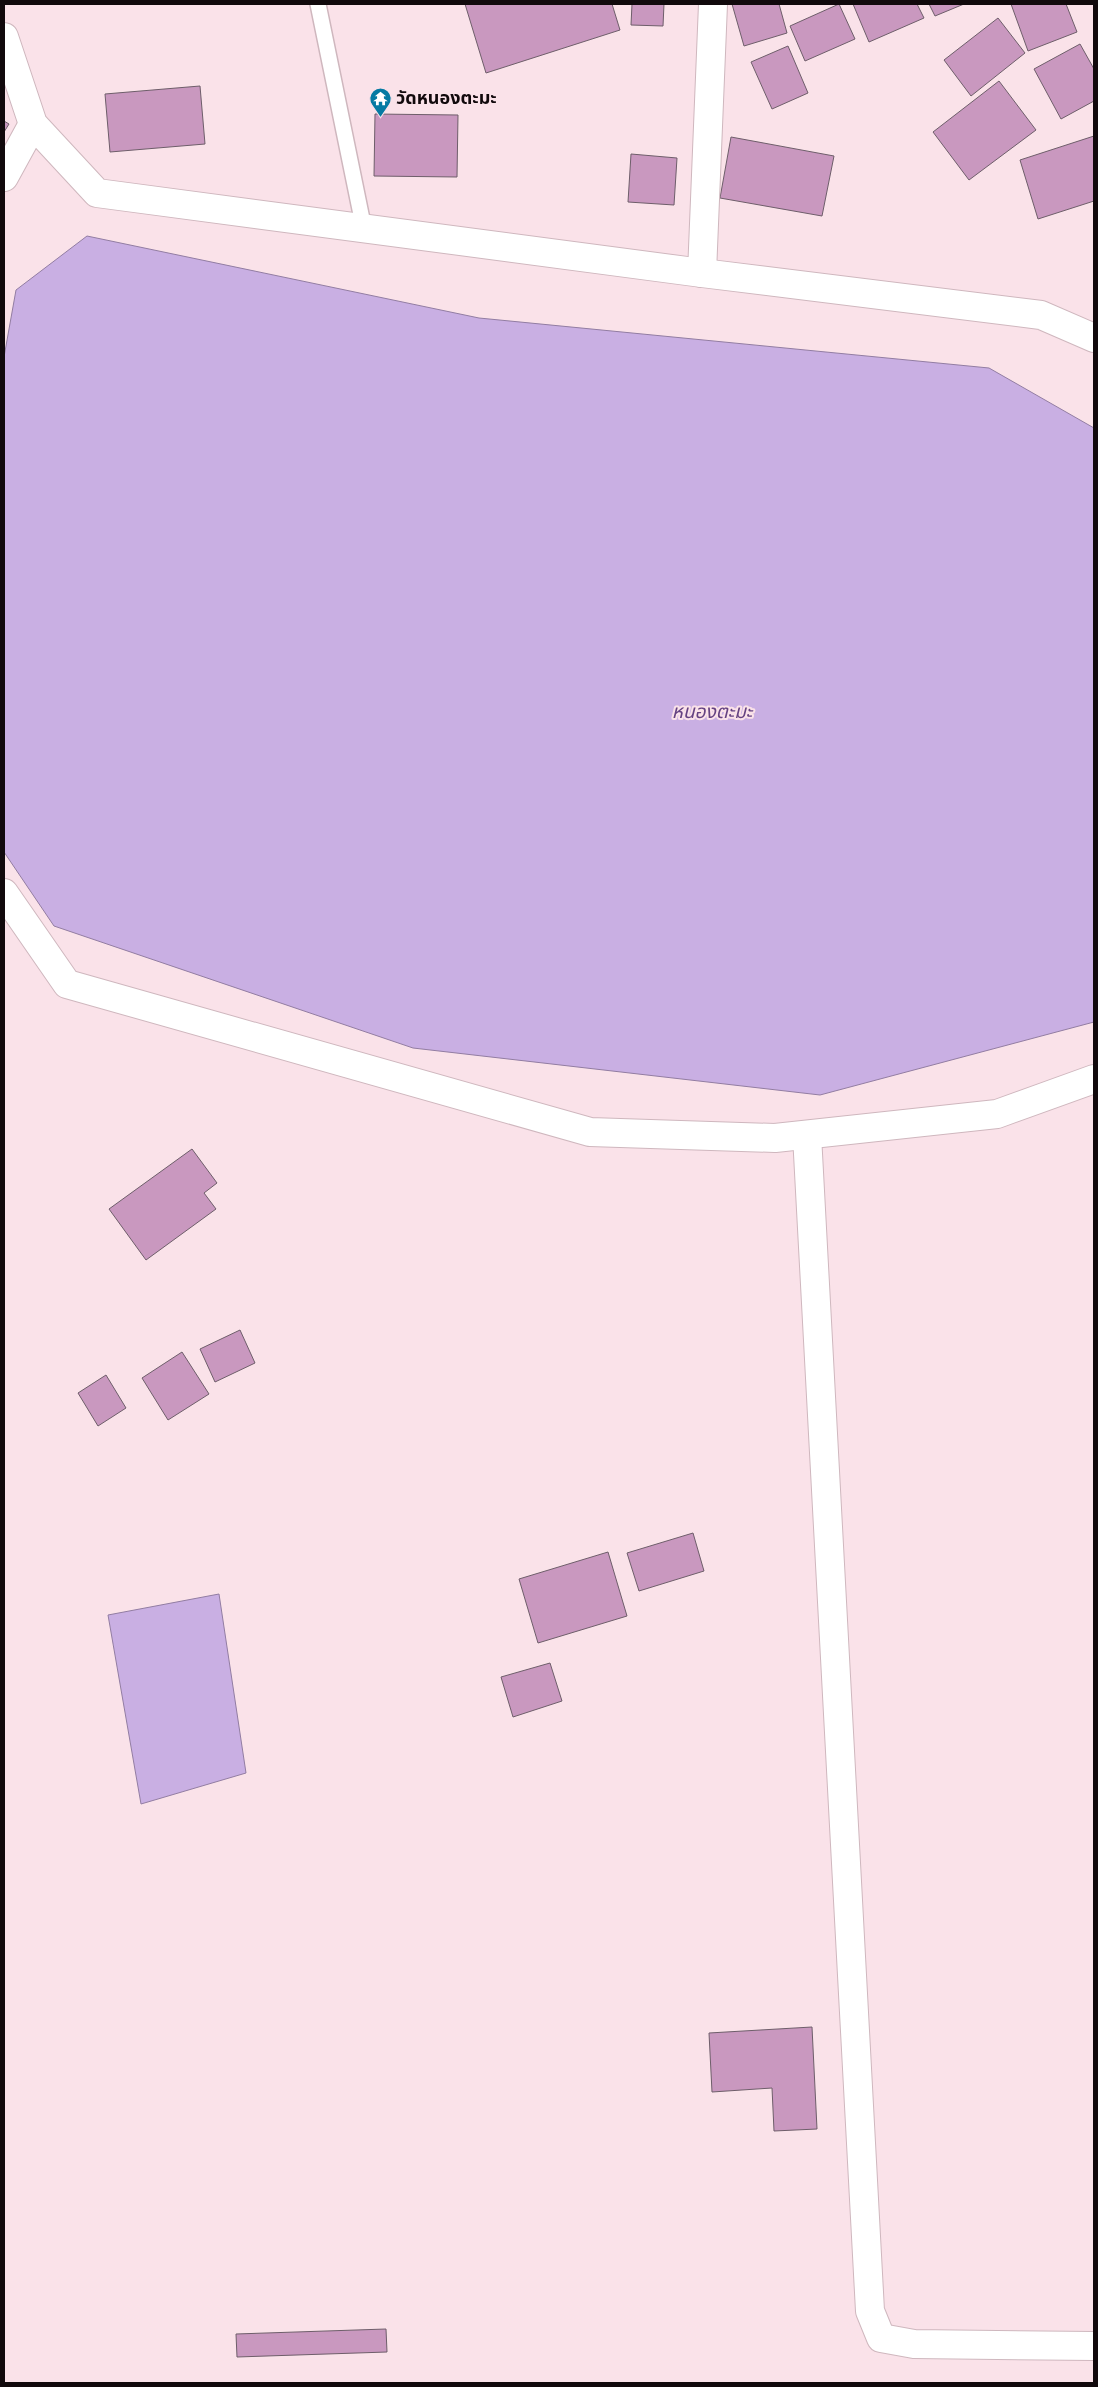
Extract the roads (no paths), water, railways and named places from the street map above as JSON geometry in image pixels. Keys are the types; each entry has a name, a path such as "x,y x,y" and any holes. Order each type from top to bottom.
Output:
{"street":[{"path":"702,274 713,4"},
{"path":"4,37 33,124 97,193 702,274 1041,315 1094,338"},
{"path":"4,177 33,124"},
{"path":"4,893 66,984 590,1132 776,1138 807,1135 996,1114 1094,1079"},
{"path":"807,1135 870,2311 881,2338 914,2344 1094,2346"}],"lane":[{"path":"318,4 364,229"}],"water":[{"name":"หนองตะมะ","path":"87,236 479,318 989,368 1094,428 1094,1022 820,1095 413,1048 54,926 4,852 4,357 16,290"},
{"path":"219,1594 246,1773 141,1804 108,1615"}],"place":[{"name":"วัดหนองตะมะ","path":"380,117"}]}
